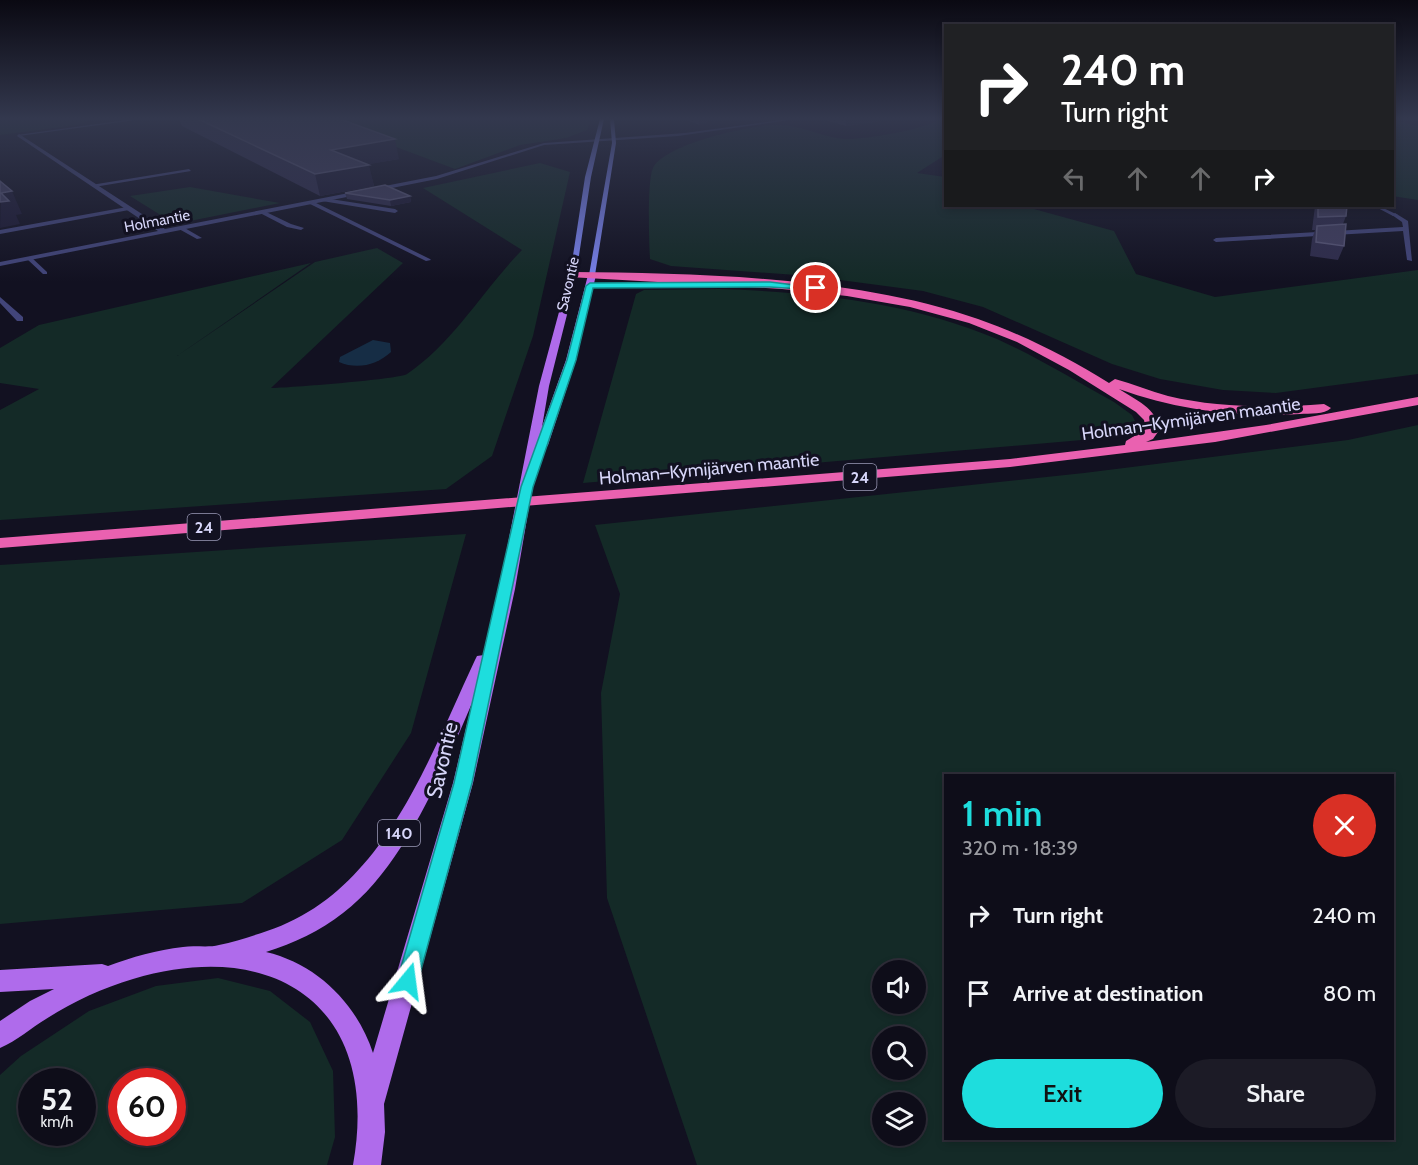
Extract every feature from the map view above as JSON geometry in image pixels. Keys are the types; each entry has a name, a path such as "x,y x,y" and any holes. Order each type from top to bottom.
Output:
{"highway":[{"path":"572,280 770,284 859,294 933,309 1003,332 1074,367 1122,396 1150,419 1153,429 1148,436 1104,453"},
{"path":"1074,367 1149,395 1179,403 1234,411 1299,411 1418,400"},
{"name":"Holman–Kymijärven maantie","path":"0,543 1010,463 1104,453 1319,420 1418,400"}],"main road":[{"name":"Savontie","path":"372,1102 463,783 527,487 544,386 572,280 590,173"},
{"name":"Savontie","path":"527,487 572,360 591,280 609,173"},
{"name":"Savontie","path":"223,954 260,944 306,926 335,907 371,871 401,830 495,636"},
{"name":"140","path":"0,1036 60,998 111,975 169,958 223,954 286,967 316,985 340,1010 362,1050 372,1102 367,1165"},
{"path":"0,981 111,975"}],"street":[{"path":"77,173 163,231"},
{"path":"94,185 168,173"},
{"name":"Holmantie","path":"0,264 452,173"},
{"path":"324,200 395,211"},
{"path":"312,203 428,260"},
{"path":"1378,207 1405,221 1410,260"},
{"path":"0,232 127,209"},
{"path":"262,212 289,226 300,228"},
{"path":"181,228 199,238"},
{"path":"1215,240 1406,229"},
{"path":"29,258 45,273"},
{"path":"0,299 20,319"}],"green space":[{"path":"491,173 570,173 533,336 492,456 446,489 0,520 0,410 39,389 0,383 0,348 39,325 311,263 177,356 315,262 377,248 403,263 271,388 400,376 407,374 424,361 454,331 522,250 423,188"},
{"path":"920,173 944,177 944,207 1027,207 1114,231 1136,274 1215,297 1418,270 1418,374 1276,393 1223,390 1160,379 1112,364 983,307 923,291 810,276 671,266 650,259 651,175"},
{"path":"1394,173 1418,173 1418,200 1394,196"},
{"path":"190,187 280,203 175,224 130,196"},
{"path":"719,289 790,293 861,301 964,326 1027,353 1056,369 1114,402 1132,415 1135,421 1131,432 1105,438 583,483 636,294 644,290"},
{"path":"1418,425 1418,1165 697,1165 607,898 601,693 620,594 595,525 1084,473 1348,440"},
{"path":"466,534 411,733 342,840 242,903 0,924 0,565"},
{"path":"218,978 270,991 310,1022 333,1071 335,1137 327,1165 0,1165 0,1075 21,1056 89,1011 156,986"}],"water":[{"path":"373,340 390,343 391,352 380,360 366,365 353,366 339,362 340,357"}],"building":[{"path":"0,181 12,191 1,193 9,201 0,202"},
{"path":"385,185 410,196 390,200 345,193"},
{"path":"1318,207 1347,207 1346,216 1318,217"},
{"path":"1346,224 1344,246 1316,242 1317,226"}],"route":[{"path":"408,981 463,783 507,589 527,487 572,360 590,286 770,284 816,288"}]}
